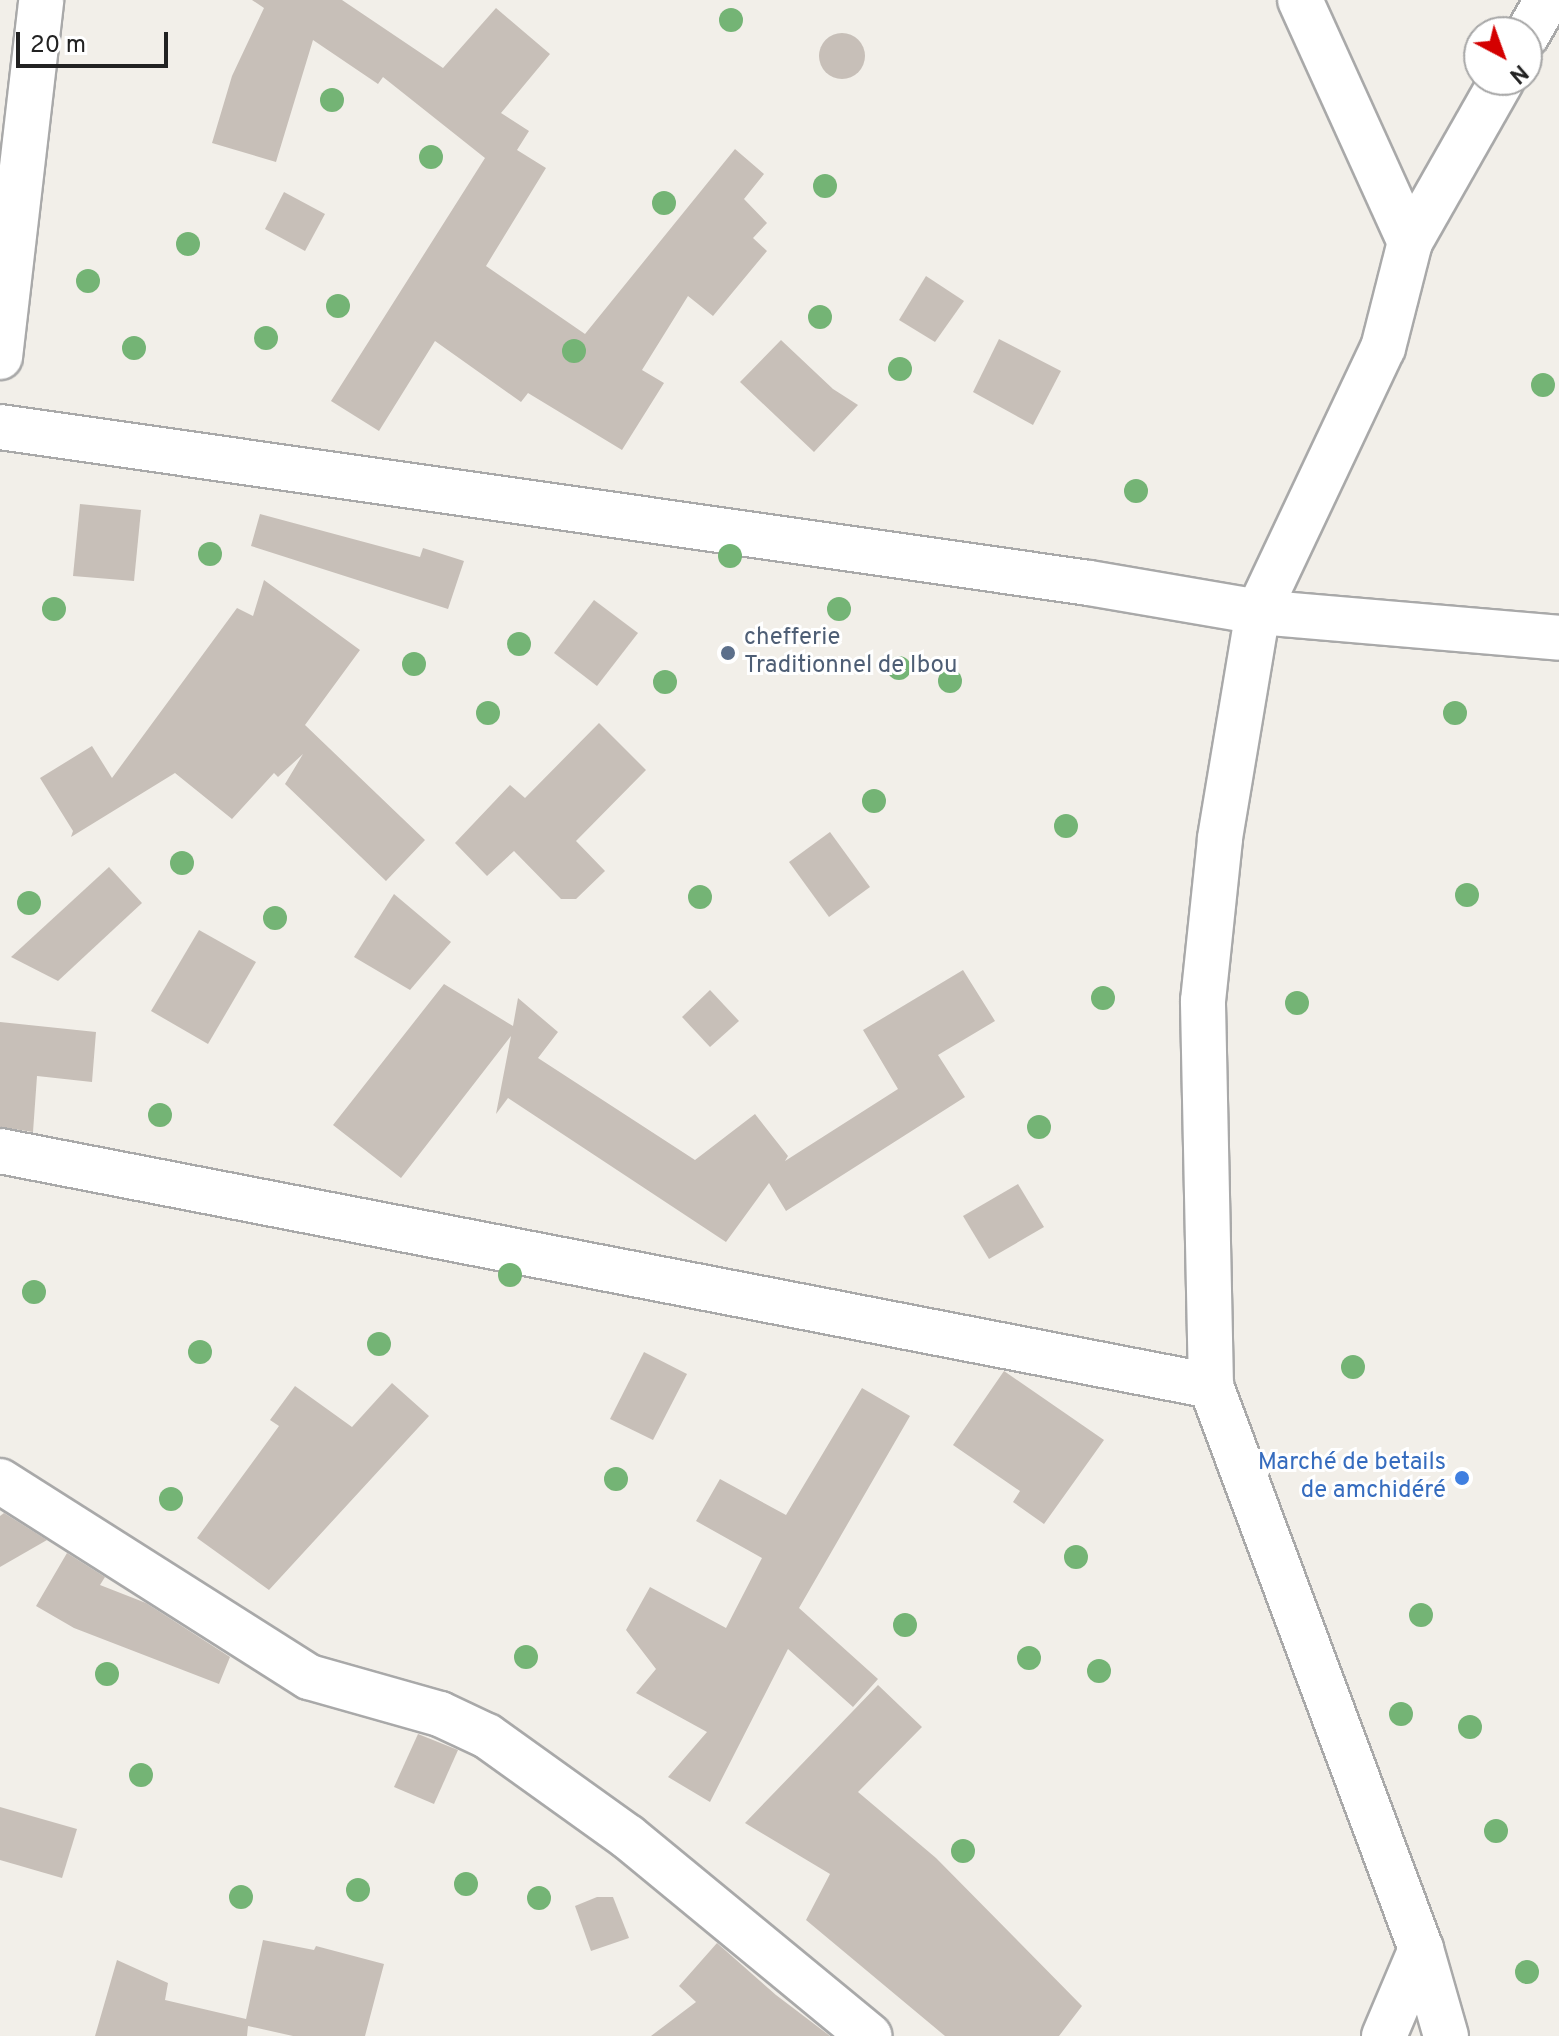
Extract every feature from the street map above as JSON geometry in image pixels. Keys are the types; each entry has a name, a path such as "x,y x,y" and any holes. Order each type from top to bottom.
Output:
{"street":[{"path":"0,357 41,0"},
{"path":"1300,0 1410,242"},
{"path":"1446,2036 1421,1949 1211,1386 1203,1001 1220,838 1258,612 1383,348 1410,242 1493,96"},
{"path":"0,427 1089,583 1258,612 1559,638"},
{"path":"0,1151 1211,1386"},
{"path":"0,1481 309,1677 440,1714 487,1736 628,1837 869,2036"},
{"path":"1384,2036 1421,1949"}],"building":[{"path":"252,0 342,0 443,68 496,8 550,54 501,113 529,131 517,150 546,168 486,266 585,334 735,149 764,174 744,199 767,223 753,238 767,251 713,316 688,296 642,370 664,383 622,450 528,393 521,402 435,341 379,431 331,401 485,158 383,77 378,84 313,40 276,162 212,143 232,76 264,8"},
{"path":"842,33 858,40 865,56 858,72 842,79 826,72 819,56 826,40"},
{"path":"284,192 325,214 305,251 265,229"},
{"path":"926,276 964,301 935,342 899,320"},
{"path":"999,339 1061,371 1033,425 973,392"},
{"path":"781,340 833,389 858,405 814,452 740,382"},
{"path":"80,504 141,510 134,581 73,576"},
{"path":"260,514 420,557 423,548 464,561 448,609 251,546"},
{"path":"264,580 360,650 305,725 425,840 386,881 285,784 303,754 278,777 274,773 232,819 175,773 71,837 73,831 40,778 92,746 112,778 237,608 253,616"},
{"path":"594,600 638,633 597,686 554,653"},
{"path":"599,723 646,770 576,841 605,871 576,899 561,899 514,851 487,876 455,843 510,785 525,798"},
{"path":"830,832 870,887 829,917 789,862"},
{"path":"109,867 142,903 58,981 11,957"},
{"path":"394,894 451,942 410,990 354,957"},
{"path":"199,930 256,962 208,1044 151,1011"},
{"path":"963,970 995,1021 938,1055 965,1097 786,1211 769,1183 726,1242 508,1098 496,1114 511,1036 401,1178 333,1125 444,984 513,1026 518,998 558,1032 538,1058 695,1160 755,1114 788,1156 785,1161 898,1089 863,1030"},
{"path":"710,990 739,1021 710,1047 682,1017"},
{"path":"0,1022 96,1032 92,1082 37,1076 33,1132 0,1127"},
{"path":"1018,1184 1044,1227 989,1259 963,1216"},
{"path":"644,1352 687,1374 653,1440 610,1419"},
{"path":"1004,1371 1104,1440 1044,1524 1013,1502 1020,1491 953,1445"},
{"path":"392,1383 429,1416 269,1590 197,1538 279,1426 270,1420 295,1386 352,1427"},
{"path":"862,1388 910,1416 799,1608 878,1679 853,1707 788,1649 710,1802 668,1777 707,1732 636,1693 656,1669 626,1630 650,1587 726,1628 762,1558 696,1521 720,1479 786,1515"},
{"path":"4,1513 47,1540 0,1567 0,1516"},
{"path":"67,1553 105,1577 100,1585 146,1603 230,1657 219,1684 74,1628 36,1606"},
{"path":"878,1685 922,1727 858,1792 936,1858 1082,2006 1059,2036 945,2036 806,1920 830,1874 745,1823"},
{"path":"418,1734 458,1750 434,1804 394,1787"},
{"path":"0,1807 77,1829 62,1878 0,1860"},
{"path":"597,1897 613,1897 629,1938 591,1951 575,1906"},
{"path":"263,1940 314,1950 316,1946 384,1964 365,2036 293,2036 248,2026 247,2036 95,2036 117,1960 168,1983 165,2000 246,2019"},
{"path":"717,1943 776,1995 830,2036 651,2036 696,2002 679,1986"}],"place":[{"name":"chefferie Traditionnel de Ibou","path":"728,653"},
{"name":"Marché de betails de amchidéré","path":"1462,1478"}]}
